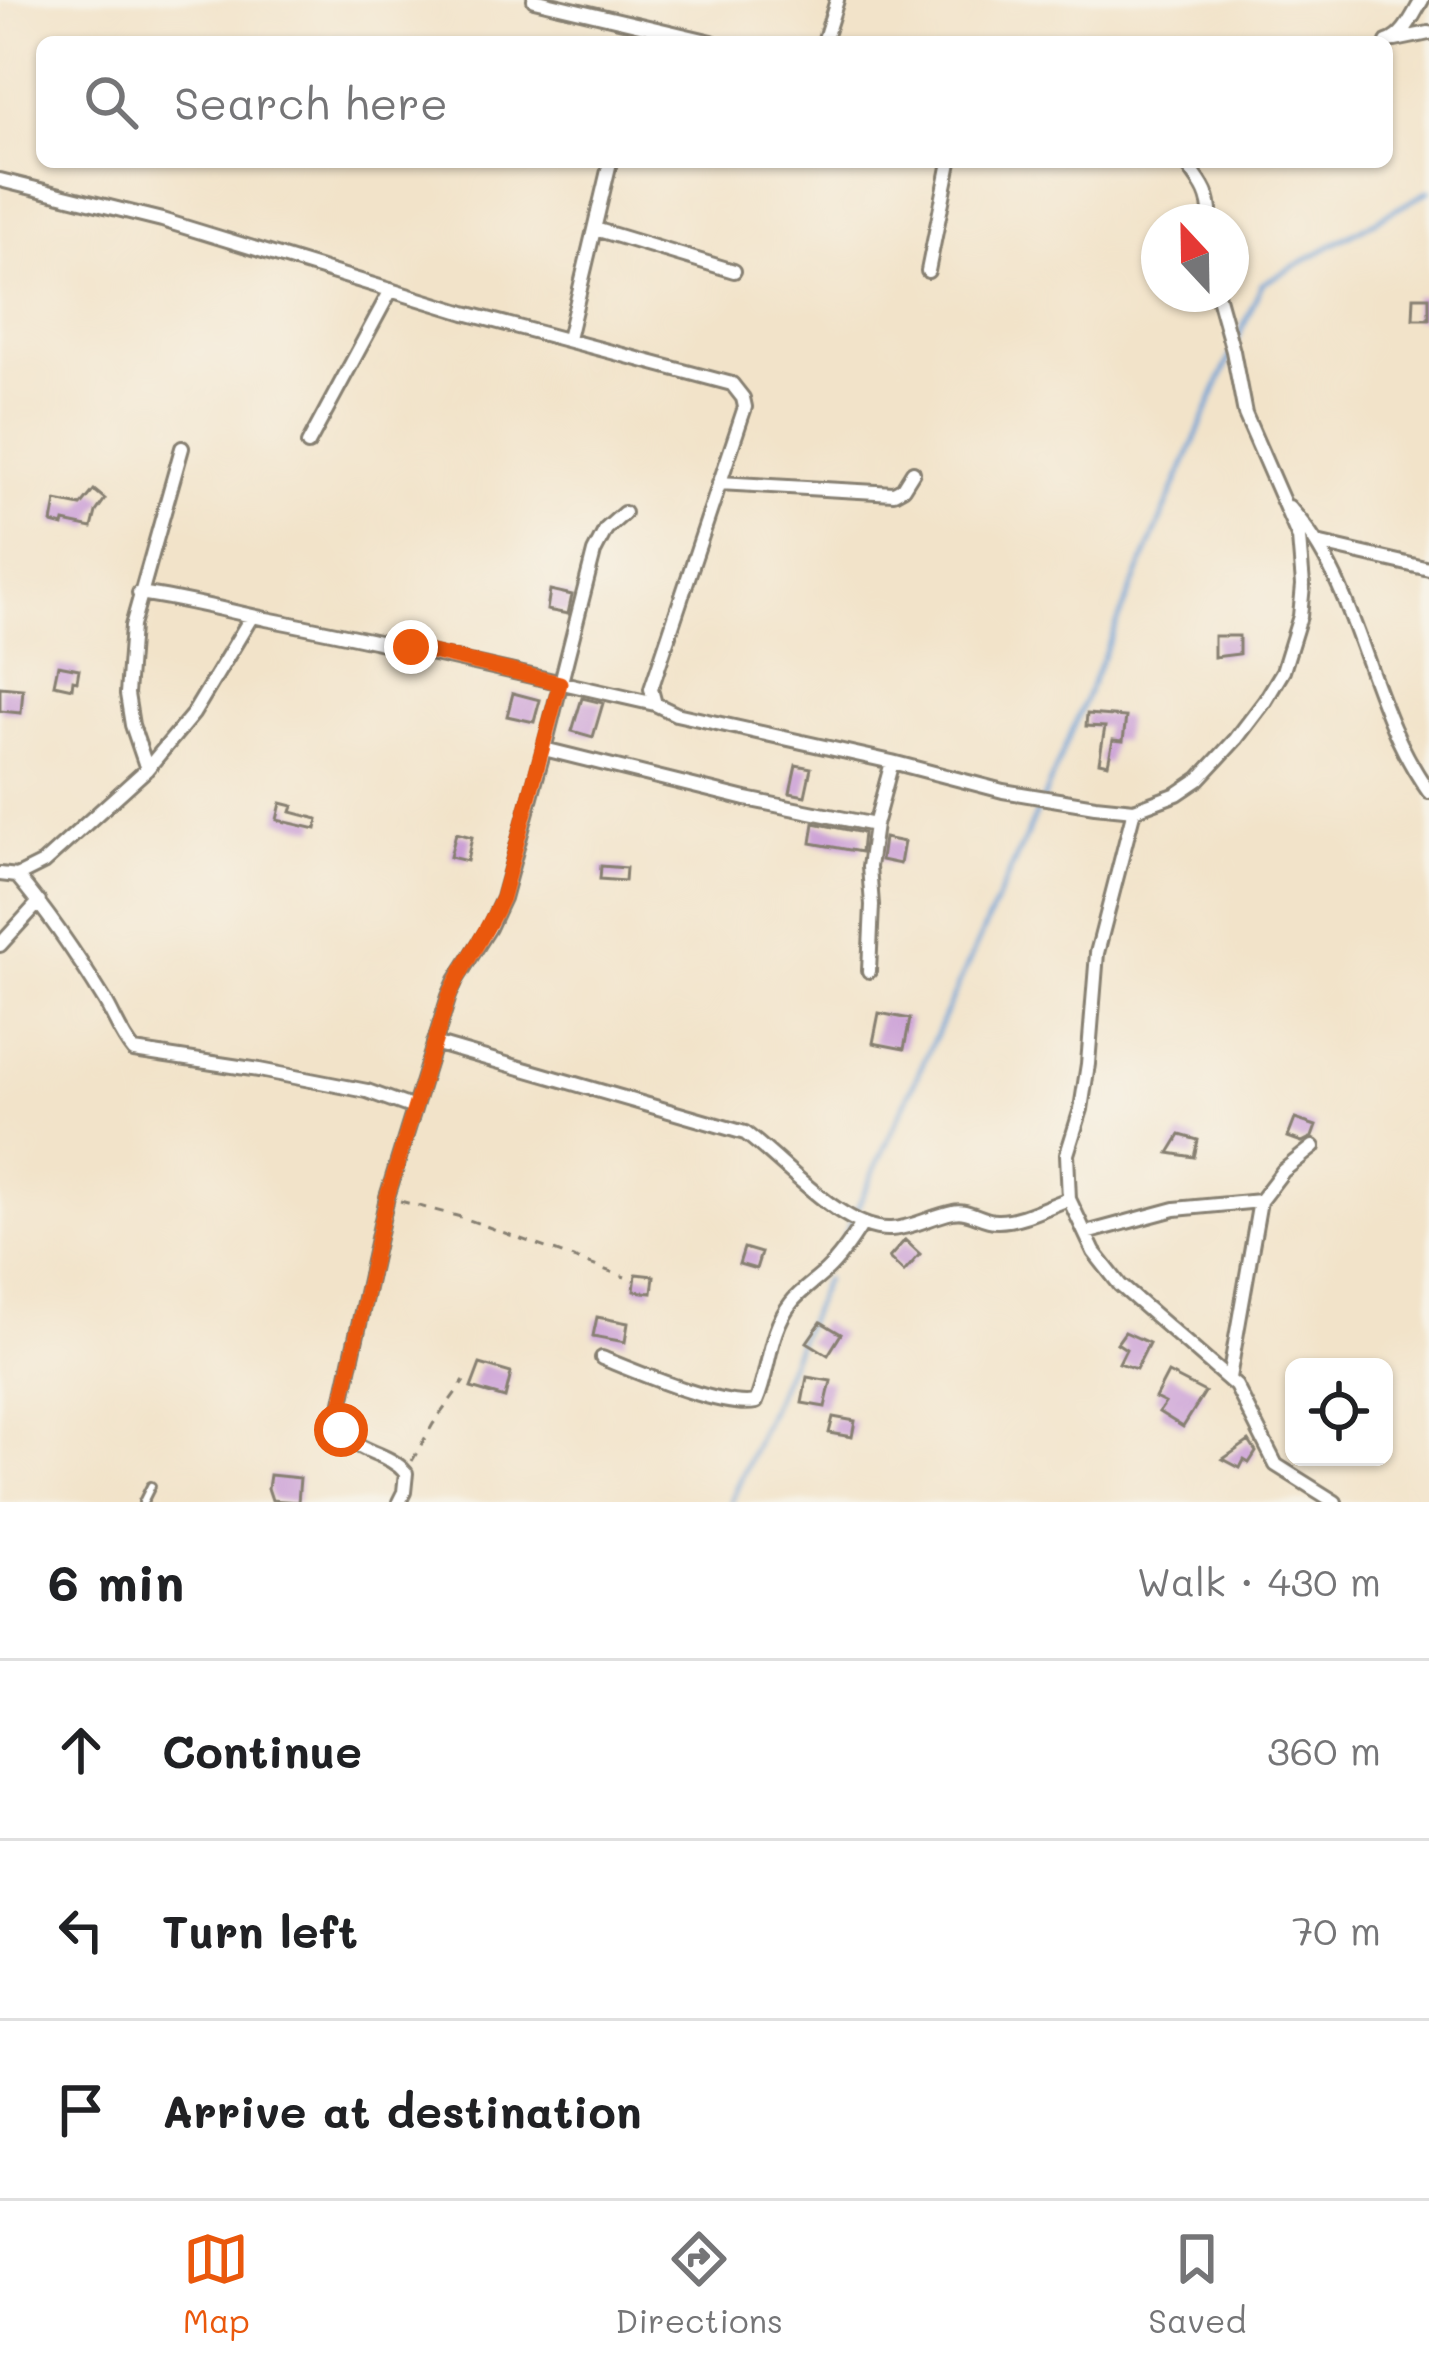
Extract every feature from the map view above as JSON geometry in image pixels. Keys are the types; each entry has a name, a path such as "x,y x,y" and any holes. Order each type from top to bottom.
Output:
{"street":[{"path":"534,0 687,36"},
{"path":"826,36 837,0"},
{"path":"1393,37 1422,0"},
{"path":"644,36 646,26"},
{"path":"1393,40 1429,33"},
{"path":"568,339 609,168"},
{"path":"928,271 949,168"},
{"path":"1189,168 1210,204"},
{"path":"0,181 162,220 465,314 732,384 745,407 651,689 656,704"},
{"path":"595,229 734,271"},
{"path":"308,444 391,290"},
{"path":"140,593 411,647 1003,791 1134,810 1177,794 1236,739 1282,671 1296,631 1303,585 1299,538 1245,413 1222,312"},
{"path":"147,769 127,694 131,626 182,448"},
{"path":"718,483 894,493 913,472"},
{"path":"1280,497 1317,543 1353,622 1394,734 1429,792"},
{"path":"399,1502 406,1473 385,1456 346,1439 339,1416 387,1197 457,980 502,898 594,552 606,529 624,513"},
{"path":"1317,543 1429,568"},
{"path":"0,874 16,876 43,862 147,769 193,714 252,616"},
{"path":"544,749 875,825"},
{"path":"869,971 872,904 868,867 892,762"},
{"path":"1134,810 1097,953 1088,1064 1067,1154 1069,1199 1094,1252 1120,1285 1228,1378 1244,1399 1276,1465 1335,1502"},
{"path":"16,876 77,955 134,1051 367,1091 414,1108"},
{"path":"0,945 39,902"},
{"path":"434,1043 745,1133 862,1224 897,1228 959,1210 998,1221 1069,1199"},
{"path":"1228,1378 1260,1201 1282,1171 1313,1147"},
{"path":"1086,1234 1159,1212 1260,1201"},
{"path":"602,1358 667,1384 735,1402 756,1402 783,1316 829,1269 862,1224"}],"lane":[{"path":"143,1502 151,1486"}],"path":[{"path":"387,1197 461,1217 625,1277"},
{"path":"406,1473 464,1381"}],"building":[{"path":"1414,297 1429,297 1429,319 1413,319"},
{"path":"94,490 105,499 92,528 52,523 56,501 81,506"},
{"path":"550,590 572,595 568,614 547,610"},
{"path":"1214,636 1239,636 1239,654 1214,657"},
{"path":"58,665 79,669 72,688 54,684"},
{"path":"0,687 23,689 21,713 0,711"},
{"path":"513,693 540,700 534,722 507,716"},
{"path":"582,698 603,703 593,737 572,731"},
{"path":"1087,714 1126,717 1123,741 1113,740 1108,764 1099,762 1105,727 1086,726"},
{"path":"796,765 811,768 805,796 790,793"},
{"path":"281,803 293,806 291,812 318,819 316,829 277,820"},
{"path":"814,823 863,833 861,852 811,843"},
{"path":"456,833 472,837 467,861 450,857"},
{"path":"884,838 904,842 900,864 881,860"},
{"path":"601,866 626,868 625,881 600,879"},
{"path":"879,1013 910,1019 904,1049 873,1043"},
{"path":"1295,1119 1316,1126 1312,1137 1302,1142 1288,1137"},
{"path":"1180,1135 1198,1140 1194,1157 1169,1153"},
{"path":"905,1240 920,1254 904,1272 889,1258"},
{"path":"744,1248 761,1253 756,1269 739,1264"},
{"path":"636,1274 654,1276 652,1293 634,1291"},
{"path":"597,1317 628,1323 625,1342 593,1336"},
{"path":"821,1322 841,1334 828,1355 807,1342"},
{"path":"1125,1332 1149,1343 1136,1369 1119,1363 1126,1349 1117,1343"},
{"path":"480,1364 511,1373 505,1398 471,1388"},
{"path":"1168,1373 1205,1392 1183,1427 1159,1412 1165,1403 1155,1398"},
{"path":"807,1377 831,1381 825,1407 802,1403"},
{"path":"833,1417 855,1421 852,1437 829,1433"},
{"path":"1249,1441 1256,1452 1249,1463 1244,1460 1240,1468 1223,1459"},
{"path":"270,1475 300,1478 298,1502 272,1500"}],"waterway":[{"path":"1235,346 1262,284 1429,191"},
{"path":"837,1252 1043,799 1230,356"},
{"path":"731,1502 825,1279"}],"route":[{"path":"341,1430 339,1416 387,1197 449,996 502,898 560,683 411,647"}]}
